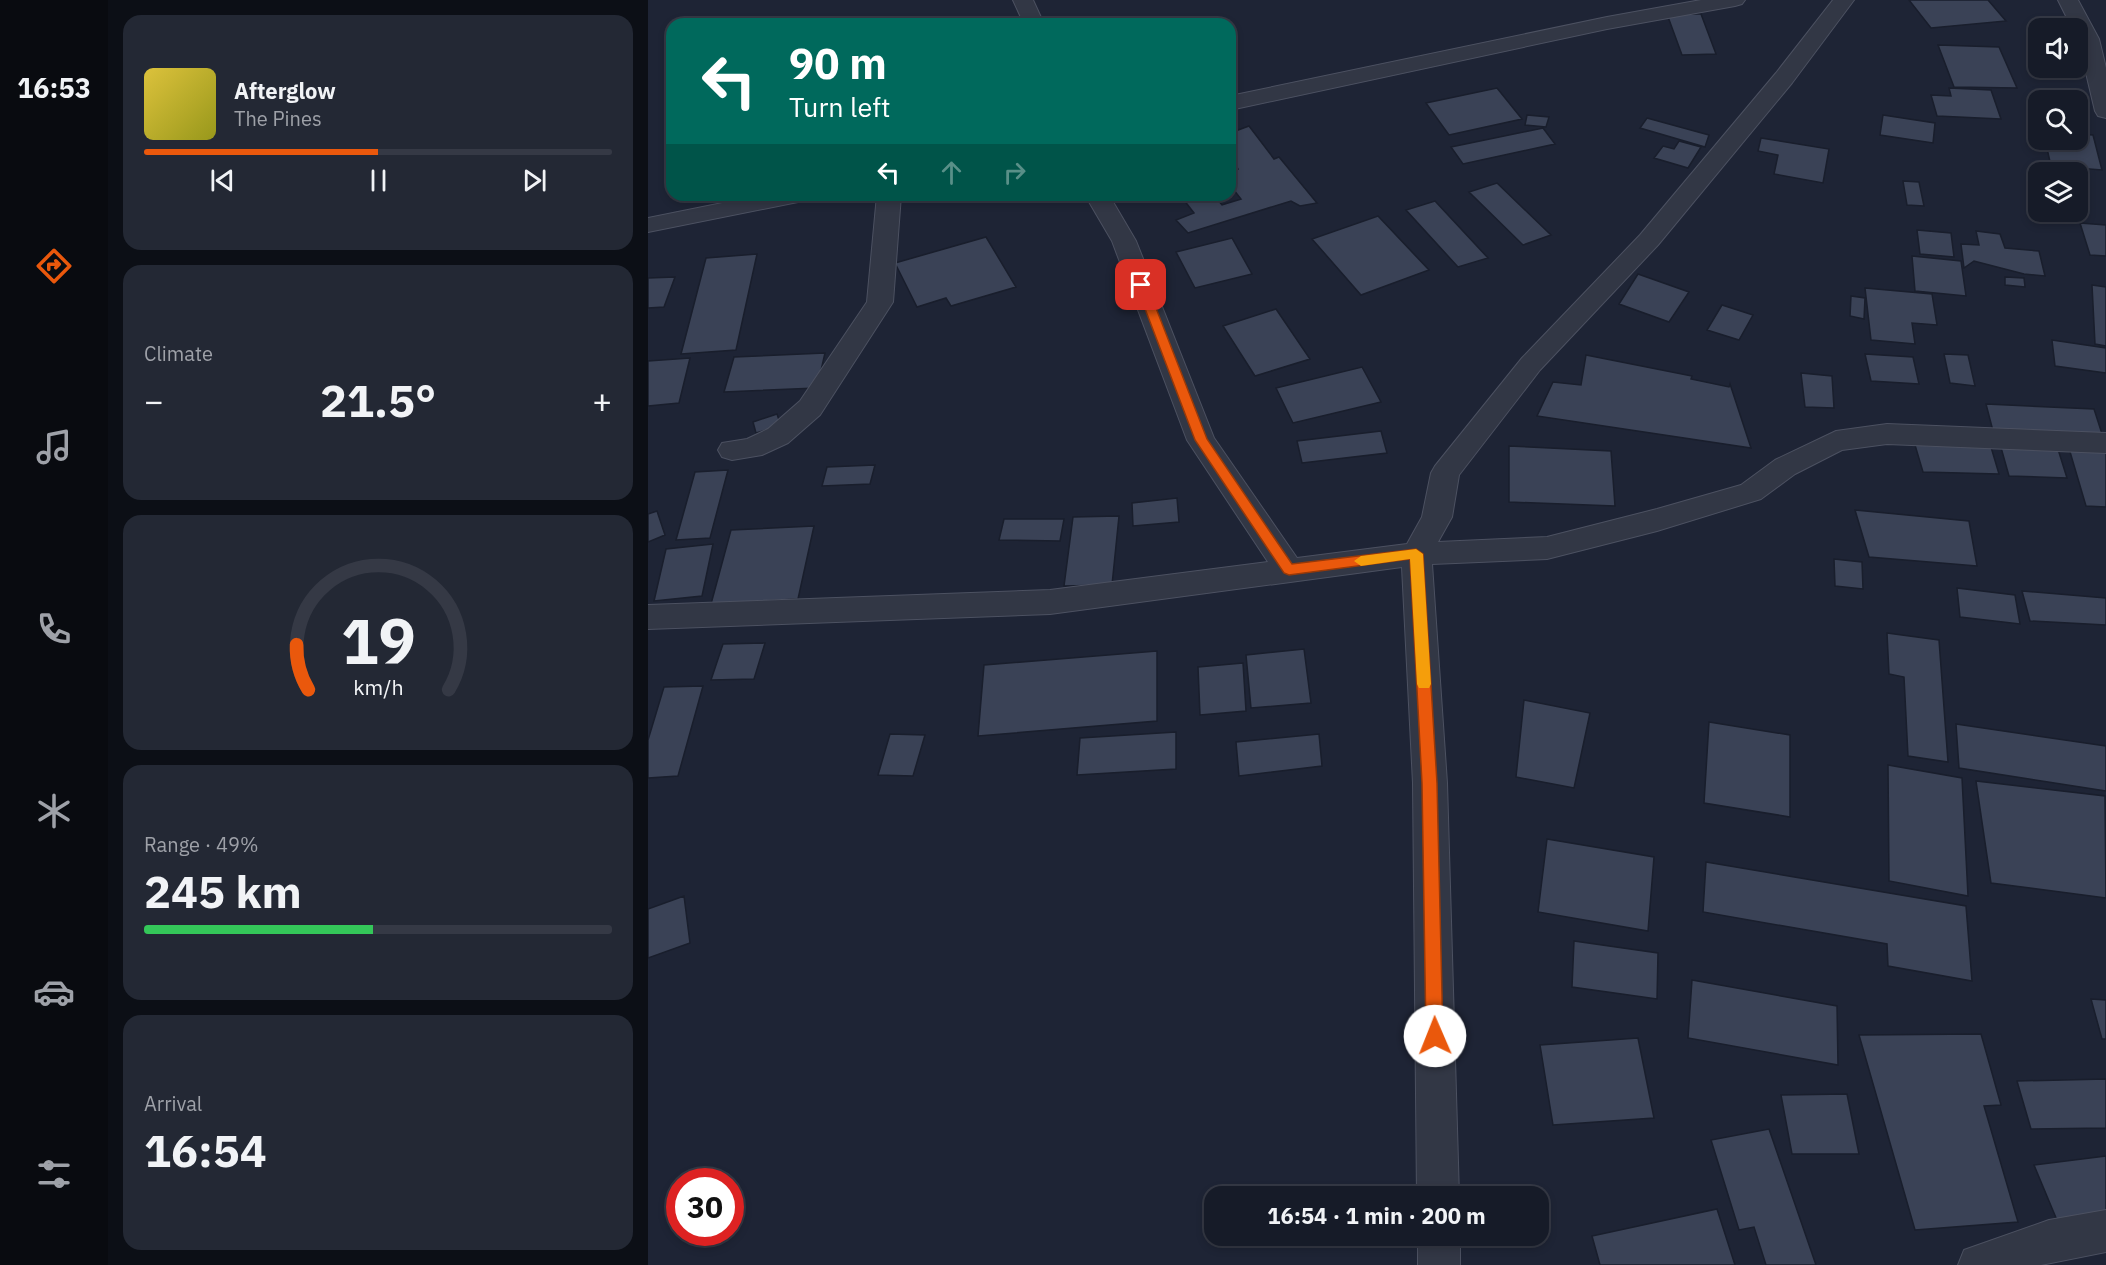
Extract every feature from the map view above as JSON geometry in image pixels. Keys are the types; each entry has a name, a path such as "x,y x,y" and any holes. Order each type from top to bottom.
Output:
{"street":[{"path":"1023,0 1031,18"},
{"path":"1236,102 1602,15 1735,0"},
{"path":"1438,1186 1430,783 1416,554 1437,517 1445,473 1530,364 1649,240 1784,78 1844,0"},
{"path":"2068,0 2097,40 2106,111"},
{"path":"648,225 768,201"},
{"path":"732,450 752,448 778,436 810,408 880,302 888,201"},
{"path":"1100,201 1124,241 1201,440 1289,570"},
{"path":"648,617 1050,602 1416,554 1547,548 1657,520 1751,492 1785,467 1836,441 1887,434 2106,443"},
{"path":"1979,1265 2049,1240 2106,1232"},
{"path":"1439,1246 1439,1265"}],"building":[{"path":"1909,0 1988,0 2006,21 1931,28"},
{"path":"1667,14 1701,14 1716,54 1682,55"},
{"path":"1938,45 1999,47 2017,88 1954,87"},
{"path":"1497,88 1522,119 1449,135 1426,103"},
{"path":"1949,88 1991,90 2001,119 1937,116 1931,95 1951,96"},
{"path":"1527,115 1549,117 1546,127 1525,125"},
{"path":"1883,115 1935,123 1933,143 1880,135"},
{"path":"1647,118 1709,135 1705,147 1640,128"},
{"path":"1249,126 1274,159 1279,157 1317,203 1300,206 1291,201 1188,233 1176,220 1194,213 1185,201 1219,201 1222,205 1241,199 1236,193 1236,170 1238,169 1236,166 1236,131"},
{"path":"1543,128 1555,144 1463,164 1451,147"},
{"path":"2088,135 2093,135 2102,170 2088,169 2088,162 2050,162 2047,150 2088,150"},
{"path":"1761,138 1829,149 1823,183 1774,174 1778,155 1758,151"},
{"path":"1679,141 1701,147 1688,168 1654,158 1663,146 1674,149"},
{"path":"1903,181 1919,182 1924,206 1907,205"},
{"path":"1497,183 1551,235 1523,245 1469,192"},
{"path":"1435,201 1488,258 1458,267 1406,210"},
{"path":"1378,216 1429,270 1361,295 1312,239"},
{"path":"2080,223 2106,225 2106,256 2090,255"},
{"path":"1917,230 1951,233 1954,257 1920,254"},
{"path":"1976,231 2000,234 2005,248 2039,251 2045,276 2024,274 1974,261 1964,268 1961,244 1979,245"},
{"path":"986,237 1016,287 951,306 946,298 917,307 895,263"},
{"path":"1232,238 1252,274 1195,288 1176,252"},
{"path":"757,254 736,350 681,354 706,258"},
{"path":"1912,256 1961,261 1966,296 1915,291"},
{"path":"1638,274 1689,292 1669,322 1619,304"},
{"path":"675,277 664,307 648,308 648,278"},
{"path":"2005,277 2024,278 2025,287 2005,285"},
{"path":"2092,285 2106,287 2106,346 2095,344"},
{"path":"1865,288 1932,294 1937,325 1912,323 1915,344 1871,340"},
{"path":"1851,296 1865,298 1864,319 1850,316"},
{"path":"1722,305 1753,315 1739,340 1707,330"},
{"path":"1276,309 1310,359 1255,376 1223,326"},
{"path":"2052,340 2106,348 2106,373 2055,366"},
{"path":"825,353 817,388 724,392 734,357"},
{"path":"1865,354 1913,357 1919,384 1871,381"},
{"path":"1944,354 1968,355 1975,386 1950,383"},
{"path":"1586,355 1692,376 1691,379 1729,387 1730,384 1751,448 1537,416 1553,382 1581,385"},
{"path":"690,358 679,403 648,406 648,361"},
{"path":"1362,367 1381,402 1293,423 1276,388"},
{"path":"1801,373 1832,376 1834,408 1805,407"},
{"path":"1986,404 2094,409 2103,437 1993,431"},
{"path":"777,414 781,426 756,433 753,422"},
{"path":"1381,431 1387,453 1302,463 1297,441"},
{"path":"2000,444 2057,446 2067,478 2009,476"},
{"path":"1915,445 1991,447 1999,474 1923,472"},
{"path":"2068,445 2106,448 2106,507 2086,506"},
{"path":"1509,446 1611,451 1615,506 1509,502"},
{"path":"875,465 870,484 822,486 827,467"},
{"path":"728,470 710,538 676,540 695,472"},
{"path":"1177,498 1179,522 1133,526 1132,503"},
{"path":"1855,510 1969,521 1977,566 1869,557"},
{"path":"657,511 665,535 648,542 648,514"},
{"path":"1119,516 1112,585 1064,586 1073,517"},
{"path":"1004,519 1064,519 1060,541 999,540"},
{"path":"814,526 798,599 711,604 731,530"},
{"path":"713,544 702,596 654,601 666,549"},
{"path":"1834,559 1862,562 1863,589 1835,586"},
{"path":"1957,588 2015,595 2020,624 1960,617"},
{"path":"2022,591 2106,598 2106,625 2030,621"},
{"path":"1887,633 1939,640 1948,762 1908,756 1904,677 1889,674"},
{"path":"765,643 754,679 711,680 723,644"},
{"path":"1304,649 1311,703 1251,708 1246,655"},
{"path":"1157,651 1157,721 978,736 984,665"},
{"path":"1243,663 1246,711 1200,715 1198,667"},
{"path":"703,686 678,776 648,778 648,740 664,687"},
{"path":"1524,700 1590,713 1574,788 1516,777"},
{"path":"1709,722 1790,735 1790,817 1704,803"},
{"path":"1956,724 2106,746 2106,791 1959,768"},
{"path":"1176,732 1176,769 1077,775 1080,738"},
{"path":"890,734 925,735 913,776 878,775"},
{"path":"1319,734 1322,766 1239,776 1236,742"},
{"path":"1888,765 1962,778 1968,896 1889,881"},
{"path":"1976,781 2105,796 2106,898 1991,883"},
{"path":"1547,839 1654,857 1648,931 1538,912"},
{"path":"1706,862 1966,906 1972,981 1888,966 1887,944 1703,912"},
{"path":"684,896 690,943 648,958 648,909"},
{"path":"1574,941 1658,953 1657,999 1572,987"},
{"path":"1692,980 1837,1006 1838,1065 1688,1038"},
{"path":"2091,999 2106,1000 2106,1039 2102,1039"},
{"path":"1981,1034 2001,1105 1984,1106 2018,1222 1915,1230 1859,1035"},
{"path":"1638,1038 1654,1118 1553,1125 1540,1045"},
{"path":"2106,1079 2106,1128 2031,1129 2017,1081"},
{"path":"1847,1094 1859,1154 1792,1154 1781,1095"},
{"path":"1769,1129 1816,1265 1766,1265 1754,1227 1739,1230 1711,1140"},
{"path":"2106,1156 2106,1219 2059,1225 2034,1165"},
{"path":"1717,1209 1735,1265 1600,1265 1592,1236"}],"slow traffic":[{"path":"1361,561 1416,554 1424,684"}],"route":[{"path":"1141,285 1201,440 1289,570 1416,554 1430,783 1435,1036"}]}
